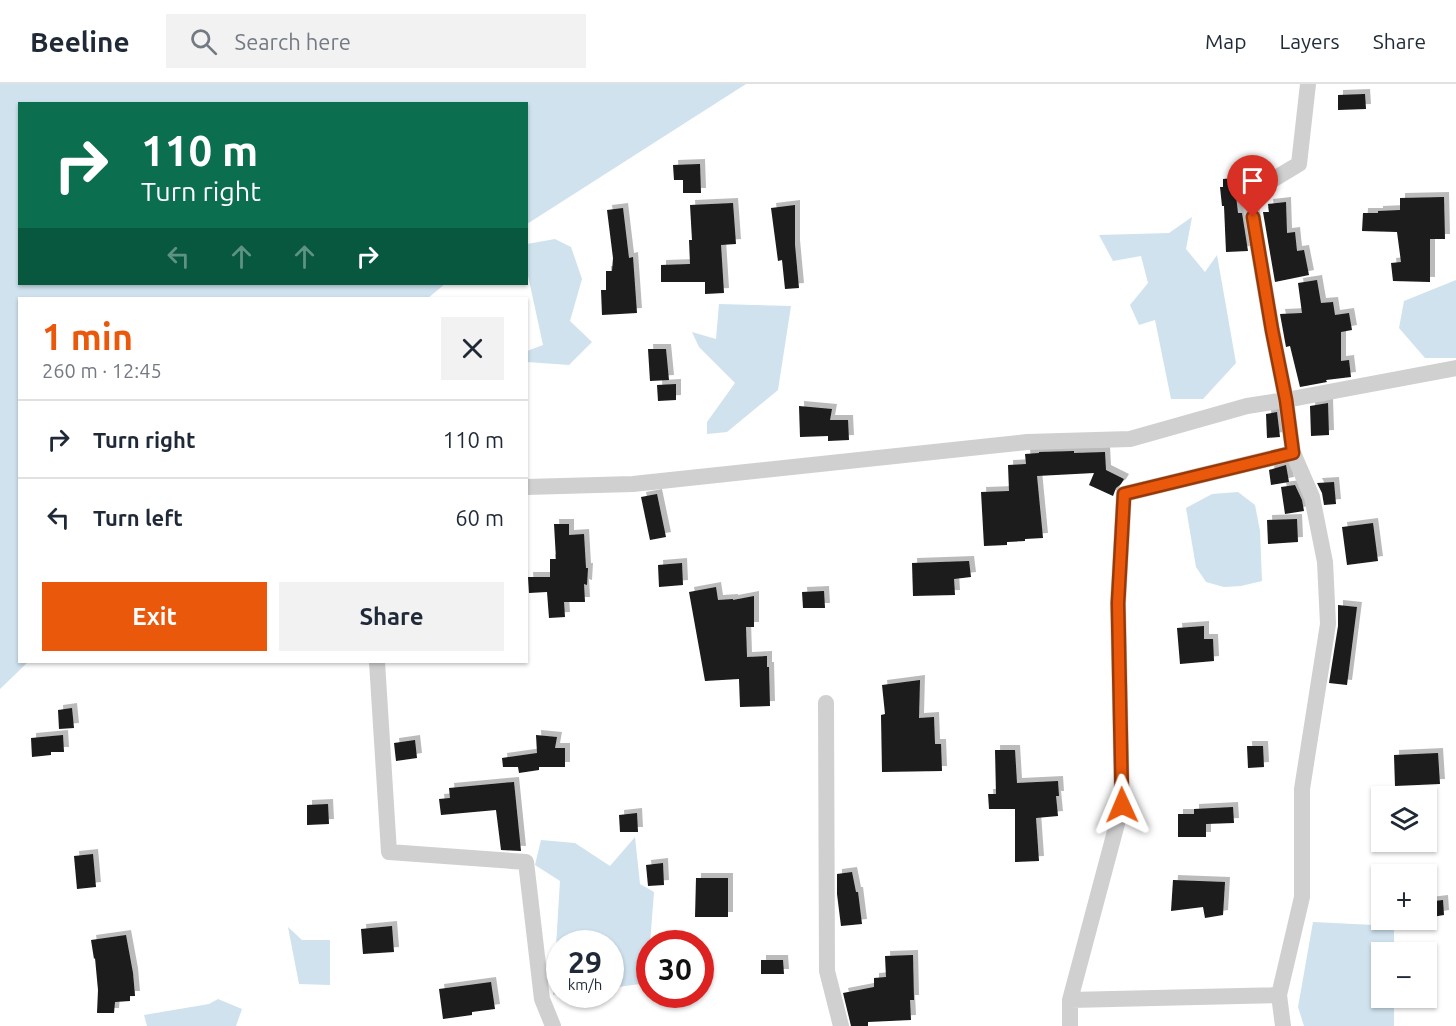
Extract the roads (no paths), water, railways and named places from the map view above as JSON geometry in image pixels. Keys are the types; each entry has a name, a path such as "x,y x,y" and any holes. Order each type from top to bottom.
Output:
{"street":[{"path":"1283,1026 1279,994 1302,897 1302,789 1328,624 1325,562 1312,497 1293,453 1286,400 1249,194 1299,164 1308,84"},
{"path":"528,487 633,484 1027,442 1130,439 1247,406 1456,368"},
{"path":"1070,1026 1070,1000 1122,805 1118,603 1124,494 1293,453"},
{"path":"377,663 388,852 526,862 542,999 553,1026"},
{"path":"826,703 827,970 841,1026"},
{"path":"1070,1000 1279,994"}],"water":[{"path":"0,84 746,84 528,223 528,102 18,102 18,285 444,285 429,297 18,297 18,663 27,663 0,689"},
{"path":"1192,217 1186,249 1205,272 1217,255 1236,363 1203,399 1171,399 1155,320 1139,325 1130,305 1148,283 1141,256 1113,261 1099,235 1169,233"},
{"path":"555,239 571,247 582,279 570,321 592,342 569,365 528,362 528,351 543,345 528,276 528,244"},
{"path":"1456,280 1456,358 1425,358 1399,328 1404,301"},
{"path":"719,304 791,306 778,390 727,432 707,434 707,422 735,383 699,347 692,332 716,339"},
{"path":"1238,492 1255,505 1260,531 1262,581 1224,587 1206,582 1196,567 1186,508 1212,494"},
{"path":"635,837 640,884 654,892 651,930 636,930 636,985 624,986 624,930 557,930 560,881 535,865 541,840 575,843 610,866"},
{"path":"1313,922 1371,925 1371,930 1394,930 1394,942 1371,942 1371,1008 1394,1008 1394,1026 1304,1026 1298,1007"},
{"path":"288,927 302,940 330,940 330,985 299,984"},
{"path":"218,999 242,1009 236,1026 147,1026 144,1015 209,1004"}]}
